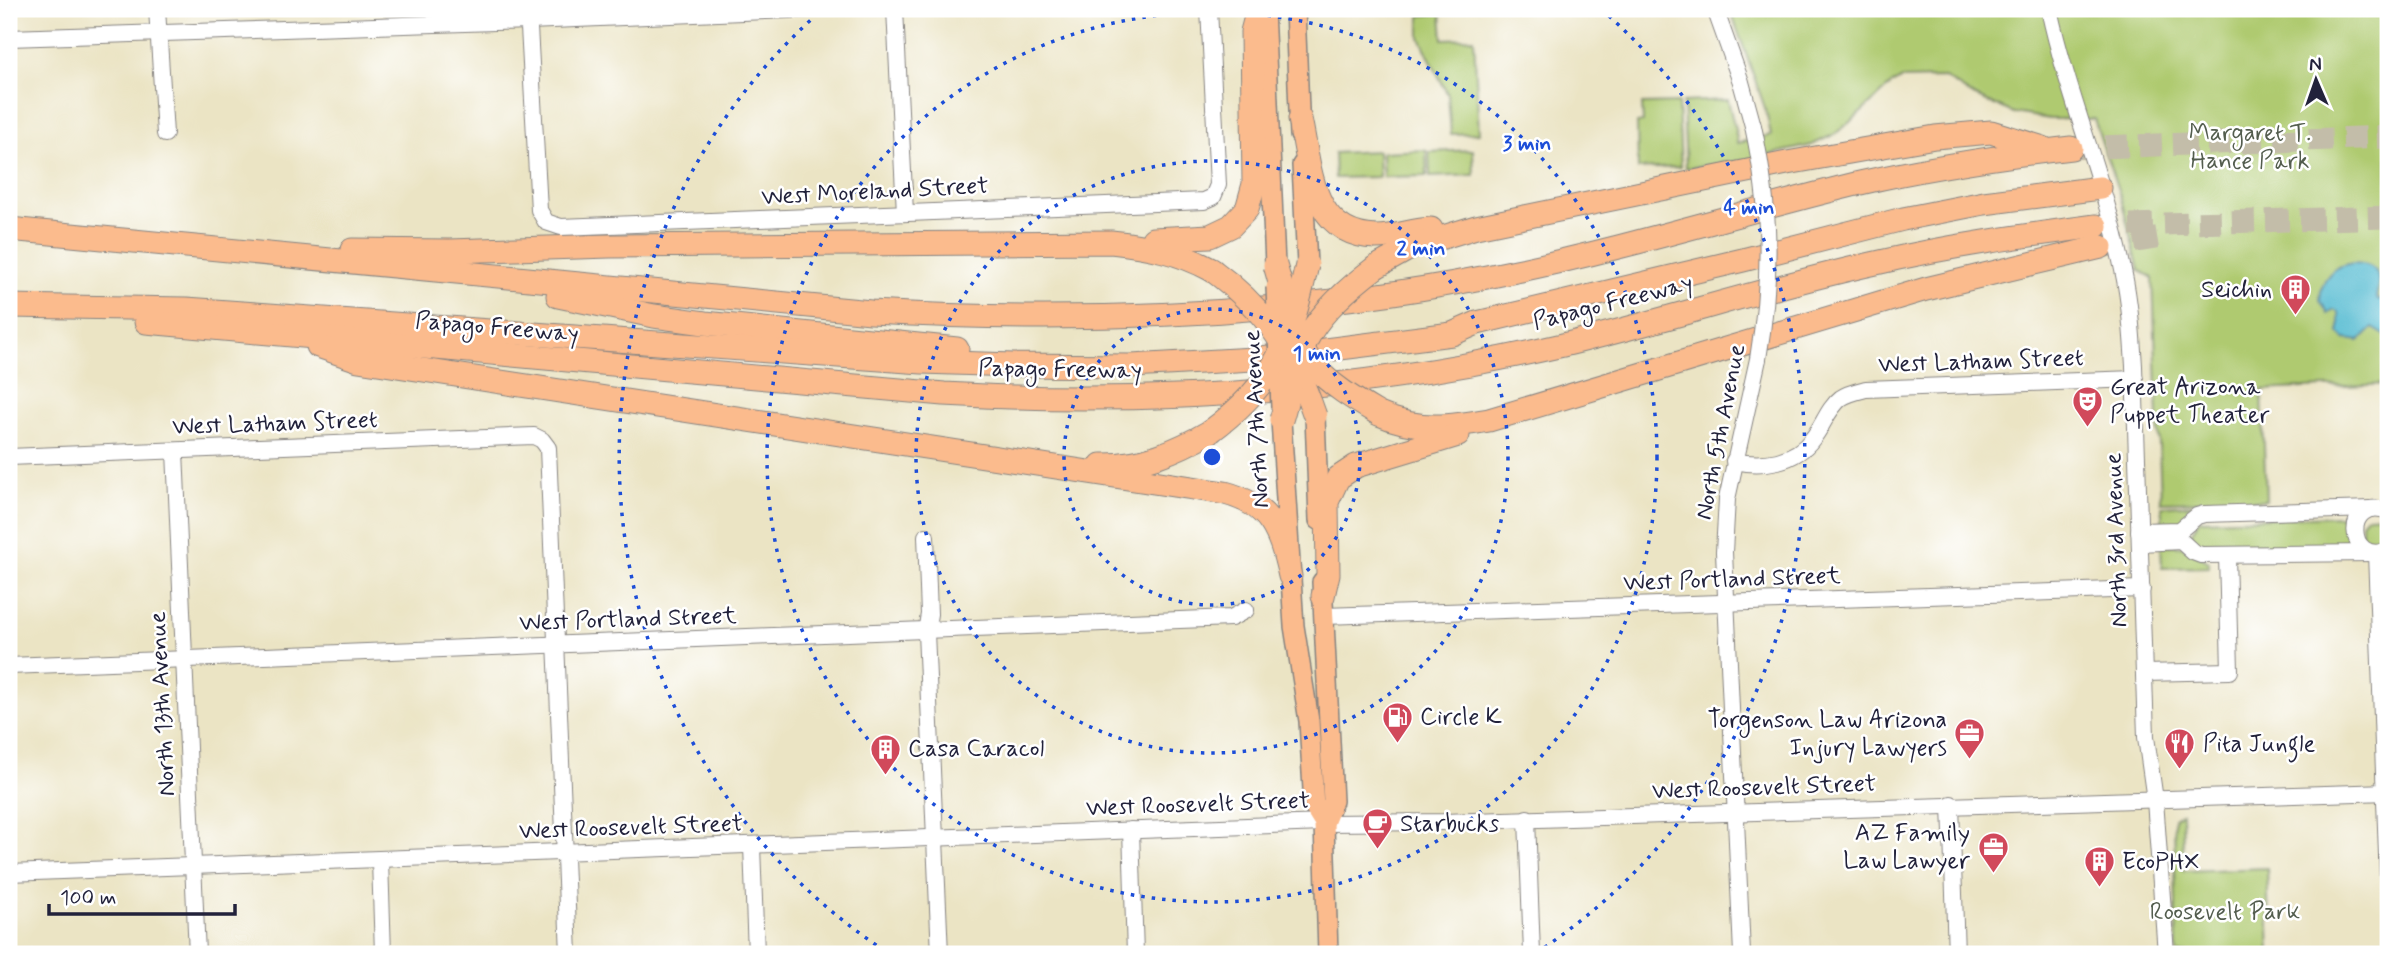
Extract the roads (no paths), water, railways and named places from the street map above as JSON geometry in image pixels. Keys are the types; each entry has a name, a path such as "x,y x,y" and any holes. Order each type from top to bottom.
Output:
{"highway":[{"path":"234,250 450,251 610,246 1111,242 1210,236 1231,226 1247,209 1254,184 1252,32 1258,9"},
{"path":"1300,120 1314,188 1326,212 1340,225 1372,237 1425,229 1476,227"},
{"name":"Papago Freeway","path":"9,229 810,307 936,316 1093,317 1234,310 1374,295 1515,272 1860,184 1970,162 2061,149 1991,132 1935,137 1799,160 1476,227"},
{"path":"9,307 186,309 922,362 1132,366 1253,359 1452,334 1476,323 1903,219 1984,203 2092,189"},
{"path":"1031,462 1106,465 1135,462 1174,450 1211,431 1234,413 1337,301 1376,267 1414,246 1476,227"},
{"name":"Papago Freeway","path":"9,307 944,394 1069,399 1210,396 1392,377 1523,353 1874,263 1971,243 2099,236 1489,420"},
{"path":"1111,242 1159,248 1212,270 1242,292 1295,347 1343,391 1379,414 1394,421 1424,427 1454,426 1489,420"},
{"path":"1275,265 1315,416"},
{"path":"1281,420 1307,265"},
{"path":"445,272 654,316 948,349 1084,353 1243,346 1449,320 1476,323"},
{"path":"284,334 358,360 1225,493 1251,502 1276,531 1290,576"},
{"path":"1323,606 1328,574 1327,502 1338,478 1356,466 1458,435 1489,420"}],"main road":[{"path":"1264,9 1275,265"},
{"path":"1295,9 1307,265"},
{"name":"North 7th Avenue","path":"1315,416 1333,801 1324,823 1328,954"},
{"name":"North 7th Avenue","path":"1281,420 1294,626 1309,721 1314,807 1324,823"}],"street":[{"path":"157,9 165,134"},
{"path":"9,38 529,15 813,9"},
{"path":"895,9 905,213"},
{"name":"West Moreland Street","path":"529,15 537,199 546,222 561,227 1204,201 1213,197 1218,186 1209,9"},
{"name":"North 5th Avenue","path":"1716,9 1753,126 1768,211 1769,253 1764,318 1758,359 1734,461 1725,527 1742,954"},
{"name":"North 3rd Avenue","path":"2049,9 2092,189 2123,270 2130,314 2135,379 2146,737 2155,800 2166,954"},
{"name":"West Latham Street","path":"1734,461 1749,464 1772,462 1793,455 1812,440 1840,399 1866,389 2135,379"},
{"name":"West Latham Street","path":"9,457 534,436 542,440 548,448 556,646"},
{"name":"North 13th Avenue","path":"175,451 197,954"},
{"path":"2140,537 2180,536 2197,516 2204,514 2382,509"},
{"path":"2382,509 2359,517 2354,531 2360,545 2382,552"},
{"path":"922,536 921,612 926,632 940,954"},
{"path":"2180,536 2193,552 2201,555 2382,552"},
{"path":"2382,552 2388,883"},
{"path":"2144,673 2230,671 2227,555"},
{"name":"West Portland Street","path":"1323,606 1726,603 2142,589"},
{"name":"West Portland Street","path":"9,666 926,632 1231,618 1246,610"},
{"path":"556,646 569,954"},
{"name":"West Roosevelt Street","path":"9,873 1324,823 2387,792"},
{"path":"1951,804 1956,954"},
{"path":"1527,818 1532,954"},
{"path":"1131,830 1135,954"},
{"path":"752,846 756,954"},
{"path":"380,860 383,954"}],"water":[{"path":"2354,263 2369,266 2377,272 2376,297 2379,300 2388,294 2388,337 2373,328 2360,341 2345,339 2339,333 2339,312 2334,310 2328,314 2320,300 2323,285 2330,274 2340,267"}],"tunnel":[{"path":"2071,148 2388,137"},
{"path":"2096,226 2388,217"},
{"path":"2101,247 2167,236"}],"place":[{"name":"Seichin","path":"2295,317"},
{"name":"Great Arizona Puppet Theater","path":"2087,428"},
{"name":"Circle K","path":"1397,744"},
{"name":"Torgenson Law Arizona Injury Lawyers","path":"1970,761"},
{"name":"Pita Jungle","path":"2180,771"},
{"name":"Casa Caracol","path":"885,776"},
{"name":"Starbucks","path":"1377,851"},
{"name":"AZ Family Law Lawyer","path":"1993,874"},
{"name":"EcoPHX","path":"2099,889"}],"park label":[{"name":"Margaret T. Hance Park","path":"2250,147"},
{"name":"Roosevelt Park","path":"2225,912"}]}
